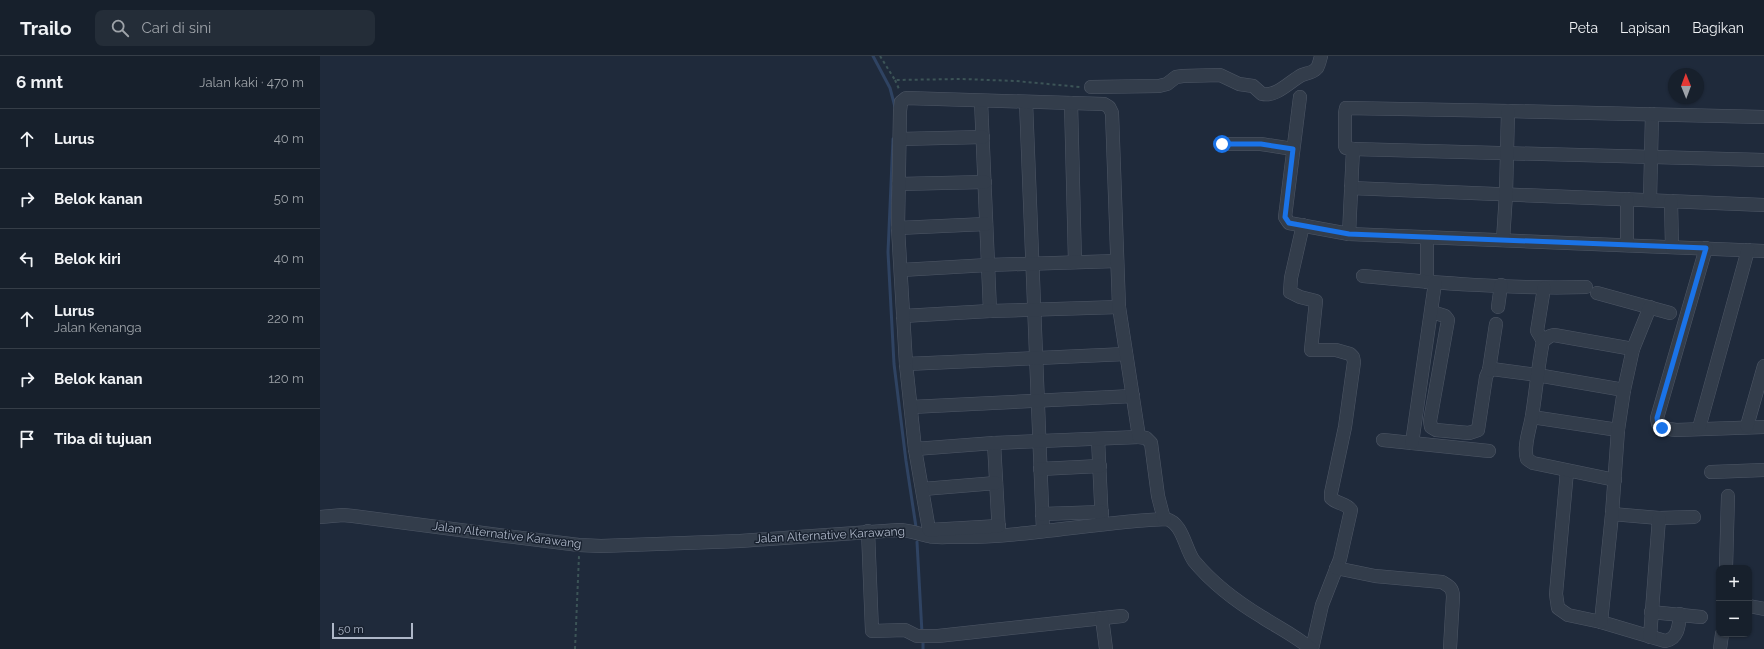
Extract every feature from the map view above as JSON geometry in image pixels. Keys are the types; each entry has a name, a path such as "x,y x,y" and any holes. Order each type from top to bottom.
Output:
{"street":[{"path":"1091,88 1159,86 1167,84 1176,77 1220,75 1239,84 1254,86 1262,94 1266,94 1282,88 1302,75 1314,71 1321,56"},
{"path":"1300,97 1285,217 1289,223 1349,234 1764,251"},
{"path":"994,443 999,531 928,530 916,449 906,364 898,228 900,111 901,102 904,99 1104,104 1109,107 1112,113 1119,307 1139,437"},
{"path":"981,101 990,311"},
{"path":"1026,102 1040,469 1044,531"},
{"path":"1071,103 1075,262"},
{"path":"1764,117 1508,110 1346,108 1345,113 1345,146 1346,148 1353,150 1508,152 1651,158 1764,160"},
{"path":"1503,240 1508,152 1508,110"},
{"path":"1650,200 1652,114"},
{"path":"900,139 982,137"},
{"path":"1222,144 1261,144 1293,149"},
{"path":"1349,234 1353,150"},
{"path":"899,184 985,182"},
{"path":"1351,188 1764,205"},
{"path":"1627,199 1627,245"},
{"path":"1671,201 1672,247"},
{"path":"898,228 986,224"},
{"path":"916,449 994,443 1139,437 1146,438 1150,443 1158,496 1164,519 1174,523 1194,560 1209,577 1240,603 1293,635 1311,649 1322,605 1336,568 1347,530 1351,510 1347,506 1334,501 1331,498 1331,494 1345,427 1354,362 1353,357 1350,354 1343,352 1311,350 1316,301 1290,292 1303,225"},
{"path":"1412,443 1432,312 1427,237"},
{"path":"1706,248 1657,419 1659,426 1662,428 1676,430 1747,426 1764,427"},
{"path":"1699,428 1748,250"},
{"path":"901,270 1032,263 1117,261"},
{"path":"1363,276 1431,282 1591,290 1670,313"},
{"path":"1498,307 1501,285"},
{"path":"1544,288 1537,330 1543,341 1526,448 1528,460 1533,463 1567,471 1615,480"},
{"path":"903,316 1034,309 1119,307"},
{"path":"1601,622 1612,514 1618,430 1624,390 1632,350 1650,307"},
{"path":"1432,312 1445,316 1448,320 1430,421 1432,429 1441,432 1469,434 1478,430 1496,324"},
{"path":"1543,341 1554,335 1632,350"},
{"path":"906,364 1126,354"},
{"path":"1747,426 1764,366"},
{"path":"1489,370 1498,369 1624,390"},
{"path":"911,407 1133,396"},
{"path":"1532,417 1618,430"},
{"path":"1042,514 1102,518 1098,439"},
{"path":"1383,440 1489,451"},
{"path":"1040,469 1100,466"},
{"path":"1712,472 1764,470"},
{"path":"1567,471 1556,594 1557,604 1561,611 1568,616 1601,622 1650,637 1665,645 1675,636 1679,625 1680,614"},
{"path":"923,489 996,483"},
{"path":"1726,565 1728,496"},
{"path":"1612,514 1659,518 1694,517"},
{"name":"Jalan Alternative Karawang","path":"320,518 343,515 371,517 579,545 740,541 868,531 904,530 930,536 954,537 999,531 1044,531 1102,518 1164,519"},
{"path":"1650,637 1659,518"},
{"path":"868,531 872,631 905,630 930,639 1122,616"},
{"path":"1336,568 1375,576 1442,582 1449,585 1452,590 1453,597 1450,648"},
{"path":"1752,607 1764,609"},
{"path":"1651,612 1701,617"},
{"path":"1102,618 1106,649"},
{"path":"1720,649 1722,637"}],"path":[{"path":"880,56 895,80 1001,80 1091,88"},
{"path":"575,649 579,545"}],"waterway":[{"path":"873,56 890,88 895,107"},
{"path":"893,139 888,252 894,364 916,527"},
{"path":"917,542 922,633"},
{"path":"923,639 923,649"}],"route":[{"path":"1222,144 1261,144 1293,149 1285,217 1289,223 1349,234 1706,248 1657,418 1658,424 1662,428"}]}
